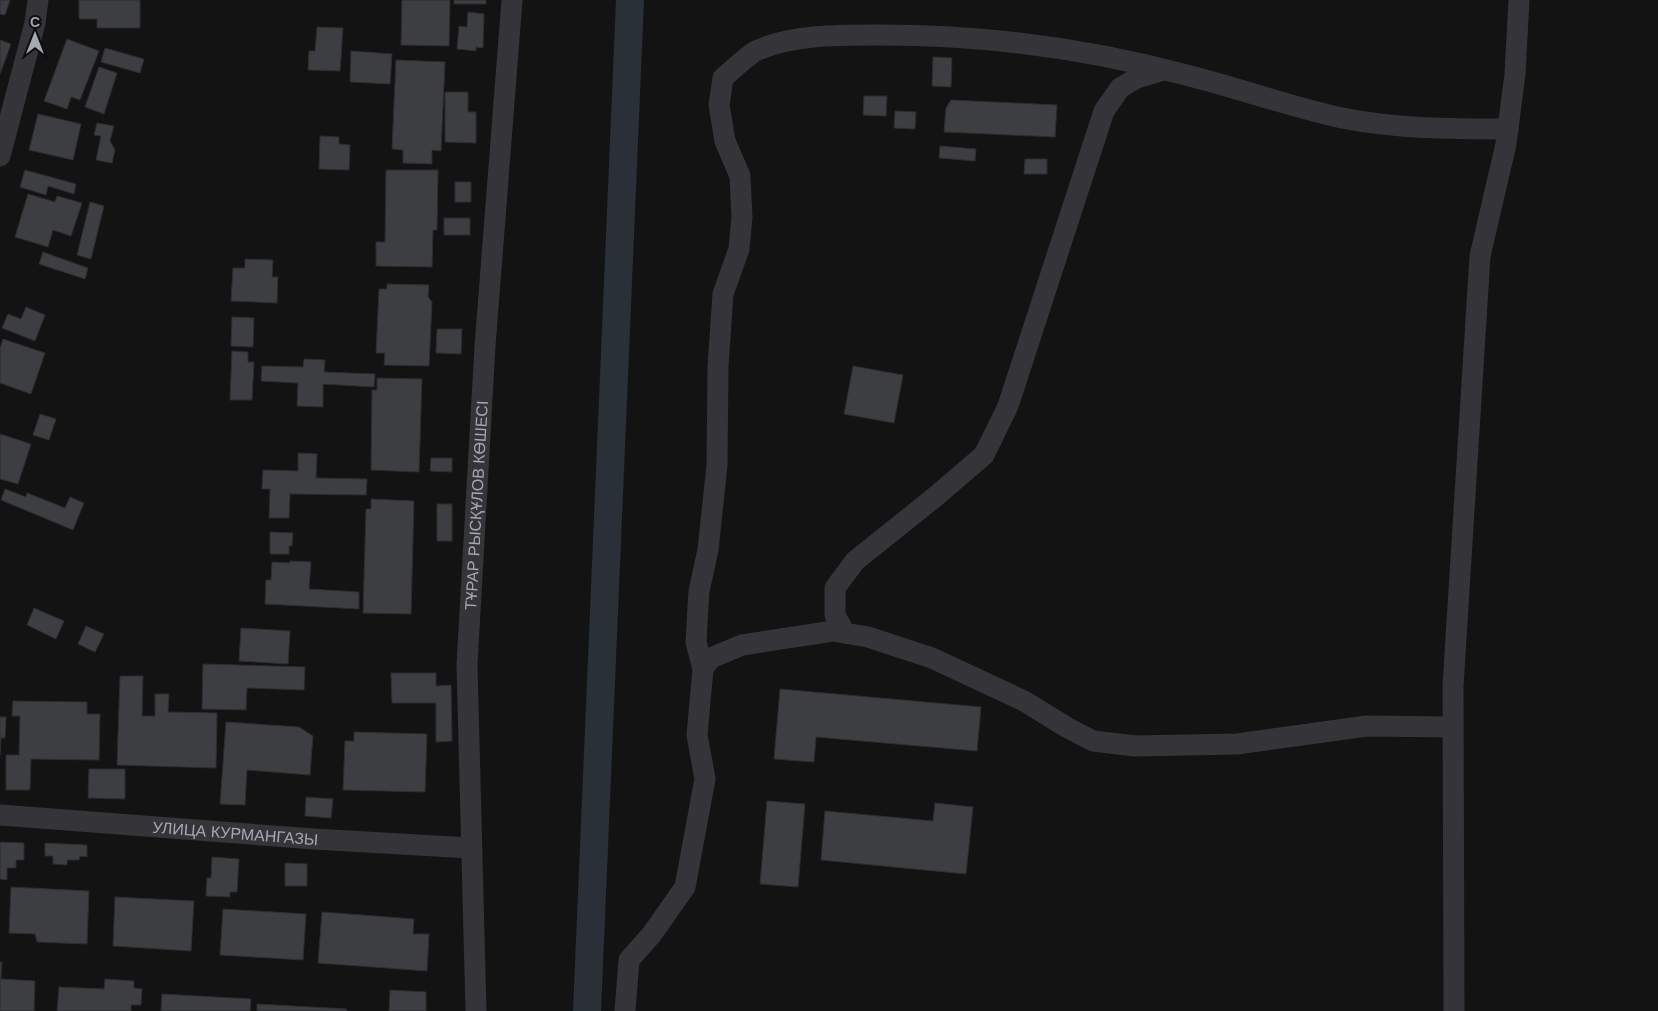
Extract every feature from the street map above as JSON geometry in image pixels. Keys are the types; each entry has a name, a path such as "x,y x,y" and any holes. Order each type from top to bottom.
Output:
{"street":[{"path":"0,156 38,0"},
{"name":"ТҰРАР РЫСҚҰЛОВ КӨШЕСІ","path":"476,1011 466,665 485,346 512,0"},
{"path":"1454,1011 1453,686 1480,256 1506,144 1515,74 1519,0"},
{"path":"625,1011 629,960 652,934 685,887 705,779 697,735 703,669 696,642 698,590 708,550 717,465 718,366 723,294 739,249 742,217 740,176 725,140 719,105 723,78 756,50 793,40 853,35 932,35 1029,43 1116,59 1191,76 1254,95 1343,118 1426,129 1508,129"},
{"path":"845,633 834,615 834,588 855,561 984,455 1008,406 1104,111 1120,88 1137,78 1165,70"},
{"path":"703,669 711,658 742,645 833,632 868,637 932,658 1024,701 1093,741 1135,746 1193,746 1237,744 1367,726 1453,727"},
{"name":"УЛИЦА КУРМАНГАЗЫ","path":"0,815 314,839 470,848"}],"building":[{"path":"0,0 10,0 5,15 0,14"},
{"path":"79,0 140,0 140,28 97,28 97,19 79,19"},
{"path":"402,0 450,0 449,46 401,45"},
{"path":"454,0 486,0 486,4 454,4"},
{"path":"468,12 484,14 483,48 476,47 476,51 457,49 459,26 467,27"},
{"path":"317,27 343,28 340,71 308,70 309,51 315,51"},
{"path":"67,39 99,51 80,100 71,97 67,109 44,101"},
{"path":"0,40 11,44 0,74"},
{"path":"105,48 144,59 140,73 101,62"},
{"path":"351,51 392,54 390,84 350,82"},
{"path":"933,57 952,58 951,87 932,86"},
{"path":"396,60 445,62 441,151 432,150 432,164 403,163 403,150 392,149"},
{"path":"99,67 117,73 104,114 85,107"},
{"path":"445,92 468,92 468,112 476,112 476,143 445,142"},
{"path":"864,96 887,96 886,116 863,115"},
{"path":"951,100 1057,105 1055,137 944,132 946,108"},
{"path":"895,111 916,112 915,129 894,128"},
{"path":"38,114 81,124 73,160 29,150"},
{"path":"97,123 114,126 110,141 115,150 112,163 96,160 101,136 94,135"},
{"path":"320,136 339,137 339,144 350,145 349,170 319,169"},
{"path":"940,146 976,149 975,161 939,158"},
{"path":"1025,159 1047,159 1047,174 1024,174"},
{"path":"25,170 76,184 74,194 48,186 46,195 20,187"},
{"path":"386,170 438,170 437,230 433,230 432,267 376,266 376,242 385,242"},
{"path":"455,182 471,182 471,202 455,202"},
{"path":"28,194 55,202 57,196 82,203 71,236 53,230 48,247 15,237"},
{"path":"90,202 104,206 91,259 77,255"},
{"path":"444,218 470,218 470,235 444,235"},
{"path":"43,252 88,268 85,279 39,264"},
{"path":"245,259 273,260 272,277 278,277 277,303 231,301 233,268 245,268"},
{"path":"387,284 429,285 428,297 432,302 429,366 384,365 385,353 376,353 379,289 387,289"},
{"path":"26,307 45,315 35,341 2,328 8,314 21,319"},
{"path":"232,317 254,318 253,347 231,346"},
{"path":"437,329 462,329 461,354 436,353"},
{"path":"3,339 45,353 31,394 0,383 0,348"},
{"path":"232,351 248,352 248,362 254,362 252,400 230,400"},
{"path":"304,359 325,360 324,372 375,374 374,387 323,384 323,407 297,406 298,383 261,381 262,366 303,367"},
{"path":"853,366 903,375 894,423 844,414"},
{"path":"377,378 422,379 419,472 371,470 372,390 377,390"},
{"path":"40,414 56,419 49,440 33,435"},
{"path":"0,434 31,444 18,484 0,479"},
{"path":"298,453 317,454 316,478 367,479 366,495 290,494 289,518 269,518 270,489 262,489 263,470 298,471"},
{"path":"431,458 452,458 452,472 430,471"},
{"path":"5,489 26,497 27,493 65,508 70,497 84,503 73,530 1,500"},
{"path":"371,499 414,501 411,614 363,613 366,509 371,509"},
{"path":"437,504 452,504 452,541 437,541"},
{"path":"270,532 293,533 289,554 270,554"},
{"path":"290,561 311,562 309,589 359,592 359,609 265,604 266,580 271,580 272,562 290,563"},
{"path":"34,608 64,621 56,639 27,625"},
{"path":"86,626 104,634 95,652 78,644"},
{"path":"241,628 290,631 288,664 239,661"},
{"path":"203,664 305,667 304,690 247,688 246,710 202,709"},
{"path":"391,673 436,673 436,686 451,685 452,741 436,742 436,703 392,703"},
{"path":"120,676 143,676 142,716 155,716 155,694 169,694 168,712 217,713 216,768 117,765"},
{"path":"780,689 981,707 977,751 816,737 814,762 774,759"},
{"path":"13,701 87,702 87,714 100,714 99,760 31,759 30,790 6,790 6,755 19,755 20,716 12,716"},
{"path":"0,717 6,717 5,738 1,738 0,755"},
{"path":"226,722 299,727 313,736 310,775 247,770 245,805 220,804"},
{"path":"354,732 427,734 425,792 343,790 345,741 354,741"},
{"path":"89,769 125,769 125,799 88,798"},
{"path":"306,797 333,799 331,818 305,816"},
{"path":"767,801 805,804 798,887 760,884"},
{"path":"935,803 973,807 966,874 821,860 825,811 933,821"},
{"path":"0,842 24,843 24,860 16,860 16,868 7,868 7,880 0,879"},
{"path":"45,843 87,845 87,857 80,856 79,860 67,860 67,865 53,864 53,856 45,856"},
{"path":"212,857 239,859 237,892 230,892 230,897 206,896 207,878 211,878"},
{"path":"285,863 307,864 307,886 285,886"},
{"path":"11,887 89,891 87,944 37,942 35,934 9,933"},
{"path":"115,897 194,901 191,951 113,946"},
{"path":"223,909 306,914 303,960 220,955"},
{"path":"322,912 414,919 413,934 429,934 427,971 318,963"},
{"path":"0,962 2,962 1,979 35,981 34,1011 0,1011"},
{"path":"105,979 134,981 134,988 142,989 141,1005 131,1005 131,1011 57,1011 59,987 104,989"},
{"path":"390,990 426,992 426,1011 389,1011"},
{"path":"162,994 251,999 250,1011 161,1011"},
{"path":"257,1004 347,1009 346,1011 257,1011"}],"waterway":[{"path":"587,1011 630,0"}]}
